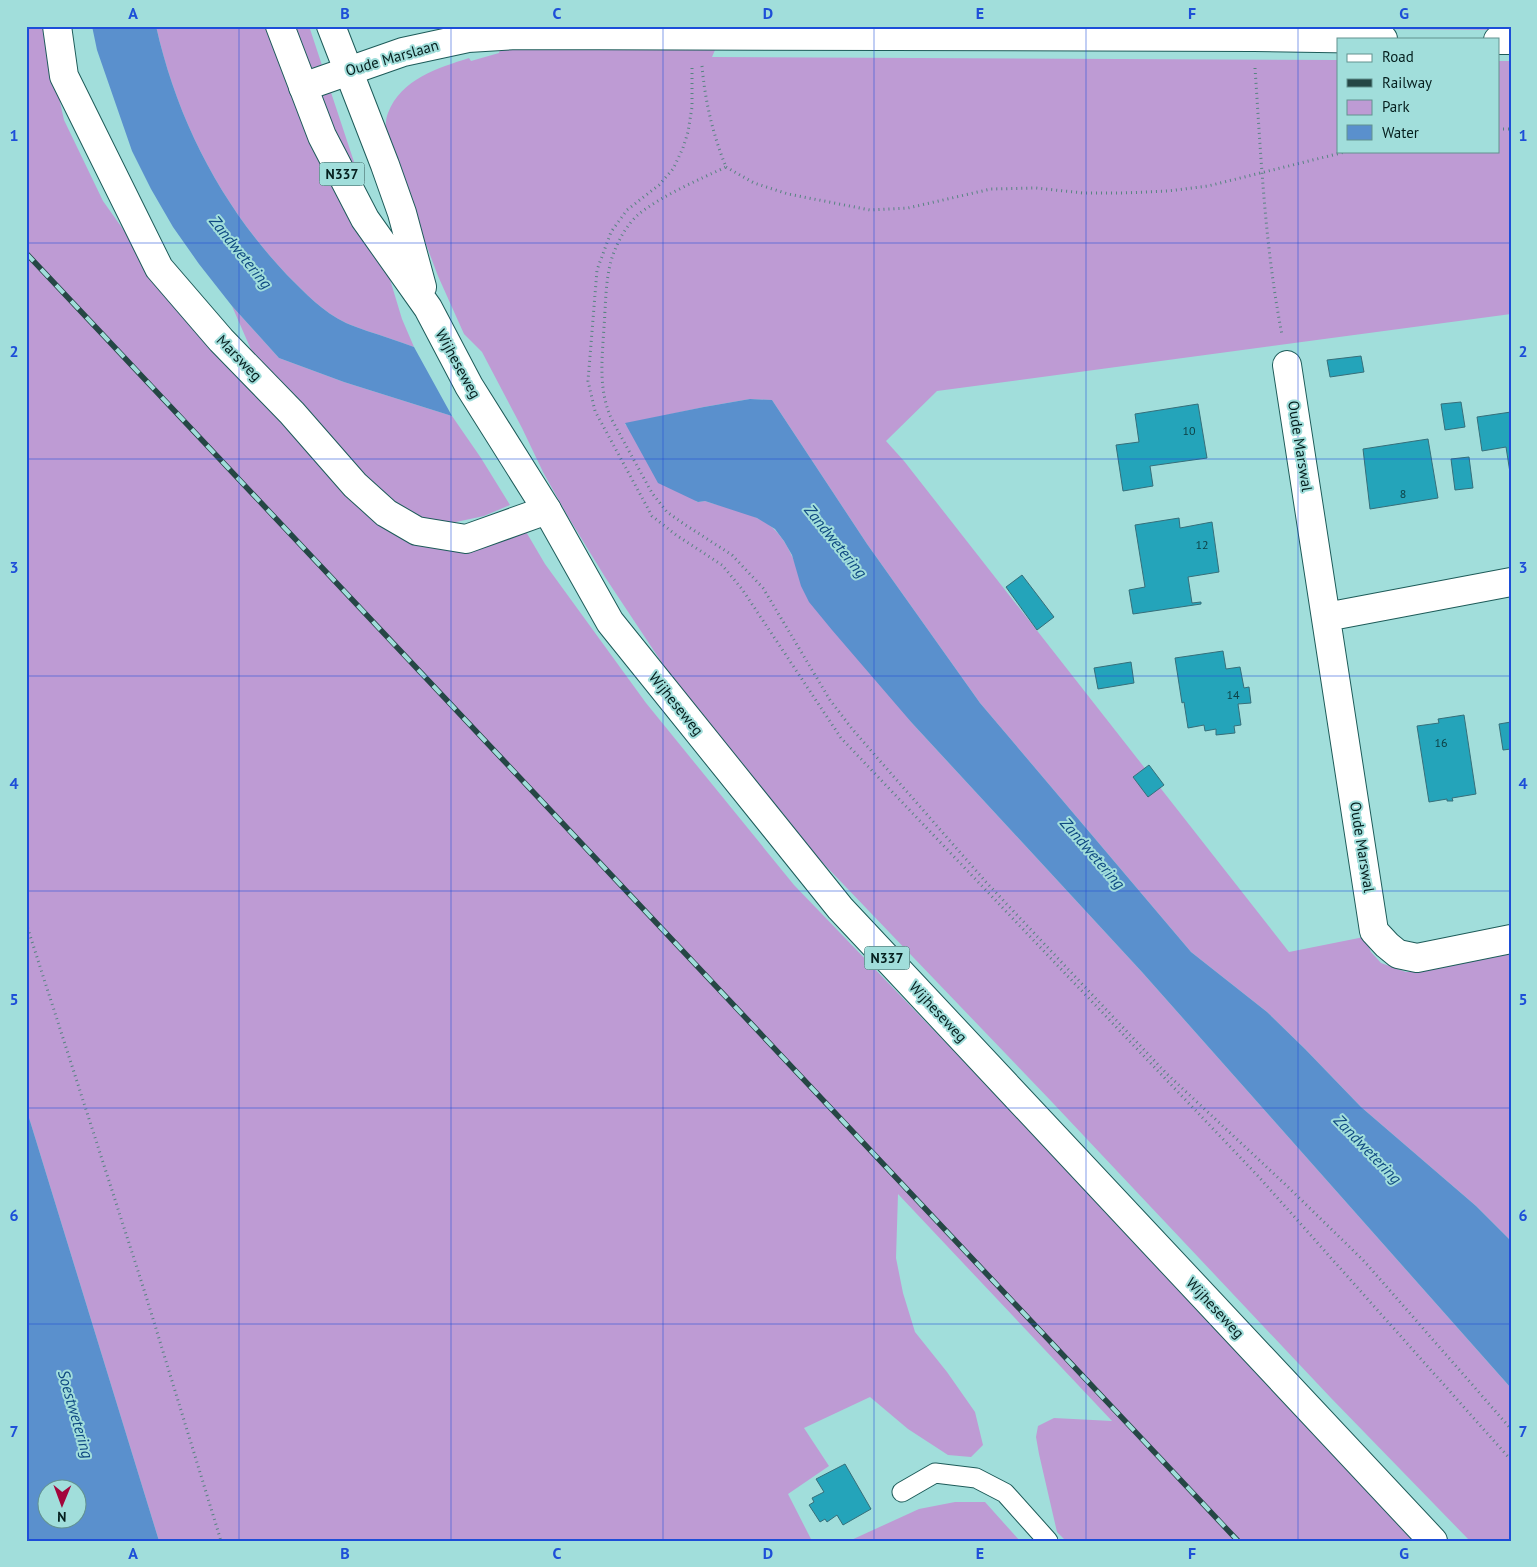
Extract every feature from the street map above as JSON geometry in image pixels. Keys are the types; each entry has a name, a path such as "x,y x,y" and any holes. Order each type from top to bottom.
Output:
{"street":[{"name":"Marsweg","path":"57,26 64,76 159,268 222,340 292,413 355,485 386,513 417,531 466,539 547,510"},
{"name":"Wijheseweg","path":"280,26 322,136 365,219 428,308 469,386 547,510 610,622 840,908 1433,1541"},
{"name":"Wijheseweg","path":"331,26 402,213 428,308"},
{"name":"Oude Marslaan","path":"303,87 402,52 468,38 517,35 697,35 749,31 1337,38"},
{"name":"Oude Marswal","path":"1288,365 1374,931 1398,954 1417,958 1511,939"},
{"path":"1326,617 1511,582"}],"lane":[{"path":"902,1492 935,1473 976,1478 1005,1493 1048,1541"}],"path":[{"path":"697,35 705,94 717,146 726,167 754,183 788,194 870,210 908,208 991,189 1036,188 1083,193 1123,194 1168,191 1208,186 1344,152"},
{"path":"697,35 692,107 683,148 673,169 659,185 627,210 611,232 597,270 588,381 595,411 652,516 676,535 722,565 742,589 840,738 1258,1176 1511,1460"},
{"path":"1254,37 1262,173 1273,288 1288,365"},
{"path":"726,167 674,193 638,215 622,236 614,254 608,279 601,368 602,390 606,408 652,493 667,512 732,556 748,570 763,588 830,700 986,882 1166,1073 1365,1262 1511,1429"},
{"path":"26,924 146,1296 221,1541"}],"green space":[{"path":"26,26 43,26 64,120 103,201 167,291 382,520 525,530 545,564 646,703 794,885 1025,1125 1305,1422 1421,1541 1066,1541 1057,1532 1039,1454 1036,1437 1038,1426 1054,1418 1112,1421 898,1194 896,1258 903,1293 915,1332 947,1372 975,1412 983,1445 971,1457 948,1455 908,1429 870,1397 804,1428 829,1466 788,1494 812,1541 159,1541 26,1108"},
{"path":"156,26 309,26 359,177 402,319 414,347 338,319 301,289 263,248 222,190 189,128 165,61"},
{"path":"996,26 1511,26 1511,30"},
{"path":"500,48 715,50 712,57 1337,60 1337,152 1500,152 1500,61 1511,61 1511,314 937,391 886,441 904,461 1289,952 1364,937 1371,952 1381,963 1406,972 1425,971 1511,954 1511,1241 1476,1206 1361,1107 1267,1012 1191,952 980,703 867,544 772,400 750,399 625,424 697,502 705,501 743,512 762,520 776,531 783,540 797,568 912,723 1142,972 1511,1388 1511,1541 1470,1541 1331,1398 821,861 674,681 605,577 567,515 482,352 464,334 438,276 385,136 388,113 394,101 411,83 422,76 457,62 469,58 471,61 499,53"},
{"path":"232,306 279,358 344,382 452,416 510,505 484,516 442,525 414,519 374,486 256,361"},
{"path":"955,1502 985,1502 1020,1541 849,1541 919,1509"}],"water":[{"name":"Zandwetering","path":"92,26 156,26 176,95 189,128 222,190 263,248 315,302 338,319 414,347 452,416 344,382 279,358 232,306 199,264 173,227 151,189 132,151 97,50"},
{"name":"Zandwetering","path":"750,399 772,400 867,544 980,703 1191,952 1267,1012 1361,1107 1476,1206 1511,1241 1511,1388 1142,972 912,723 832,630 809,602 801,586 792,555 775,529 757,518 705,501 698,502 658,483 625,423"},
{"name":"Soestwetering","path":"26,1108 159,1541 26,1541"}],"building":[{"path":"1361,356 1364,372 1330,377 1327,360"},
{"path":"1461,402 1465,427 1445,430 1441,404"},
{"path":"1198,404 1207,458 1150,466 1153,486 1123,491 1116,445 1139,442 1135,414"},
{"path":"1511,412 1511,479 1506,447 1482,451 1477,417"},
{"path":"1428,439 1438,498 1370,509 1363,449"},
{"path":"1469,457 1473,488 1455,490 1451,459"},
{"path":"1179,518 1180,528 1212,522 1219,572 1188,577 1192,603 1201,602 1201,604 1133,614 1129,590 1145,587 1135,525"},
{"path":"1022,575 1054,617 1037,630 1006,587"},
{"path":"1223,651 1226,669 1240,667 1244,688 1249,687 1251,703 1238,704 1241,725 1234,726 1235,733 1216,735 1216,729 1205,731 1204,725 1188,728 1175,658"},
{"path":"1131,662 1134,683 1098,689 1094,668"},
{"path":"1464,715 1476,794 1452,798 1453,801 1447,801 1447,799 1429,802 1417,726 1439,723 1438,719"},
{"path":"1511,722 1511,749 1503,750 1499,724"},
{"path":"1149,765 1164,785 1148,797 1133,777"},
{"path":"845,1464 871,1509 843,1525 837,1515 827,1522 825,1519 820,1522 809,1505 814,1502 812,1498 824,1492 816,1479"}],"railway":[{"path":"26,253 1238,1541"}]}
